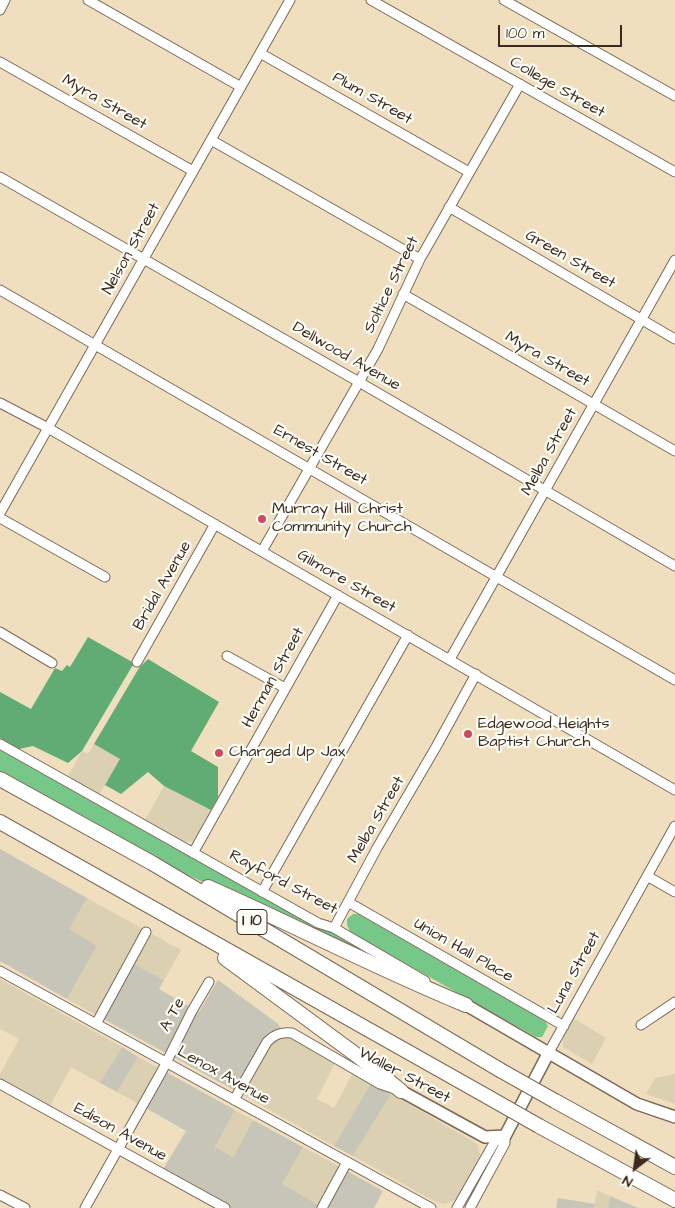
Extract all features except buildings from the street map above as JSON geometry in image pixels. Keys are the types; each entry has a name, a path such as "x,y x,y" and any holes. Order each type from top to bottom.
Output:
{"highway":[{"name":"I 10","path":"0,779 152,863 500,1070 675,1167"},
{"name":"I 10","path":"0,822 539,1126 675,1200"},
{"path":"152,863 271,915 424,988 466,1005"},
{"path":"109,883 221,955 359,1057 401,1091"}],"main road":[{"name":"Rayford Street","path":"466,1005 549,1052"},
{"path":"549,1052 570,1067 637,1104 675,1117"},
{"name":"Luna Street","path":"505,1136 549,1052"},
{"name":"Waller Street","path":"401,1091 485,1137 505,1136"}],"street":[{"path":"0,10 6,0"},
{"path":"88,0 241,86"},
{"name":"Nelson Street","path":"0,513 290,0"},
{"name":"College Street","path":"371,0 675,172"},
{"path":"504,0 675,96"},
{"name":"Plum Street","path":"260,53 469,172"},
{"name":"Myra Street","path":"0,62 194,171"},
{"name":"Soltice Street","path":"262,551 360,382 378,349 420,259 520,84"},
{"path":"211,140 420,259"},
{"name":"Dellwood Avenue","path":"0,177 145,258 675,566"},
{"name":"Green Street","path":"449,207 675,339"},
{"name":"Melba Street","path":"450,659 675,260"},
{"name":"Ernest Street","path":"0,290 498,576 675,680"},
{"name":"Myra Street","path":"403,294 675,451"},
{"name":"Gilmore Street","path":"0,403 48,428 675,790"},
{"path":"0,518 105,578"},
{"name":"Bridal Avenue","path":"137,662 215,524"},
{"name":"Herman Street","path":"193,853 338,595"},
{"path":"0,632 52,663"},
{"path":"262,892 408,635"},
{"path":"227,656 285,688"},
{"name":"Melba Street","path":"334,928 476,674"},
{"name":"Rayford Street","path":"0,744 318,923 334,928 466,1005"},
{"name":"Luna Street","path":"549,1052 675,826"},
{"path":"647,876 675,892"},
{"name":"Union Hall Place","path":"348,902 564,1026"},
{"path":"96,1024 146,932"},
{"name":"Lenox Avenue","path":"0,971 431,1208"},
{"name":"A Te","path":"85,1208 209,982"},
{"path":"640,1025 675,1002"},
{"name":"Waller Street","path":"234,1100 267,1042 281,1032 292,1033 380,1084 401,1091"},
{"name":"Edison Avenue","path":"0,1084 225,1208"},
{"name":"Luna Street","path":"457,1208 494,1144 505,1136 505,1143 470,1208"},
{"path":"322,1208 347,1162"},
{"path":"0,1194 25,1208"}],"shaded area":[{"path":"94,744 121,759 99,795 68,776 82,751 88,754"},
{"path":"164,786 211,810 193,841 184,842 145,820"},
{"path":"0,849 87,898 69,929 97,946 67,999 0,961"},
{"path":"87,898 181,950 164,980 127,961 98,1016 67,999 97,946 68,929"},
{"path":"128,961 164,980 159,989 199,1012 218,980 277,1023 286,1035 273,1045 258,1064 243,1095 98,1016"},
{"path":"0,979 122,1047 100,1083 71,1067 46,1113 0,1088 0,1074 19,1039 0,1029"},
{"path":"573,1018 606,1038 592,1064 563,1047 563,1038"},
{"path":"286,1035 335,1063 317,1099 334,1108 353,1073 371,1083 334,1146 243,1095 258,1064 273,1045"},
{"path":"122,1047 138,1057 117,1092 100,1083"},
{"path":"138,1057 166,1072 146,1108 117,1092"},
{"path":"166,1072 235,1110 215,1147 233,1157 253,1120 303,1147 282,1184 319,1205 340,1167 383,1191 374,1208 217,1208 159,1176 186,1131 146,1108"},
{"path":"675,1074 675,1104 646,1094 655,1078"},
{"path":"371,1083 391,1094 353,1156 334,1146"},
{"path":"391,1094 476,1143 478,1146 479,1158 458,1197 451,1202 445,1204 436,1202 353,1156"},
{"path":"235,1110 253,1120 233,1157 215,1147"},
{"path":"303,1147 340,1167 320,1205 281,1184"},
{"path":"597,1190 610,1196 608,1208 594,1208"},
{"path":"610,1196 638,1208 608,1208"},
{"path":"558,1198 595,1204 594,1208 556,1208"}],"green space":[{"path":"88,637 134,663 82,751 68,763 33,746 19,749 0,738 0,692 31,709 55,668 62,671 67,665 70,667"},
{"path":"148,659 219,702 191,751 218,767 218,797 211,810 164,786 148,772 121,794 105,785 120,759 94,744 139,668"},
{"path":"0,750 309,923 335,933 387,964 282,919 145,855 0,772"},
{"path":"353,914 358,914 545,1021 548,1026 542,1037 536,1037 351,933 347,925 347,919"}],"place":[{"name":"Murray Hill Christ Community Church","path":"262,519"},
{"name":"Edgewood Heights Baptist Church","path":"468,734"},
{"name":"Charged Up Jax","path":"219,753"}]}
